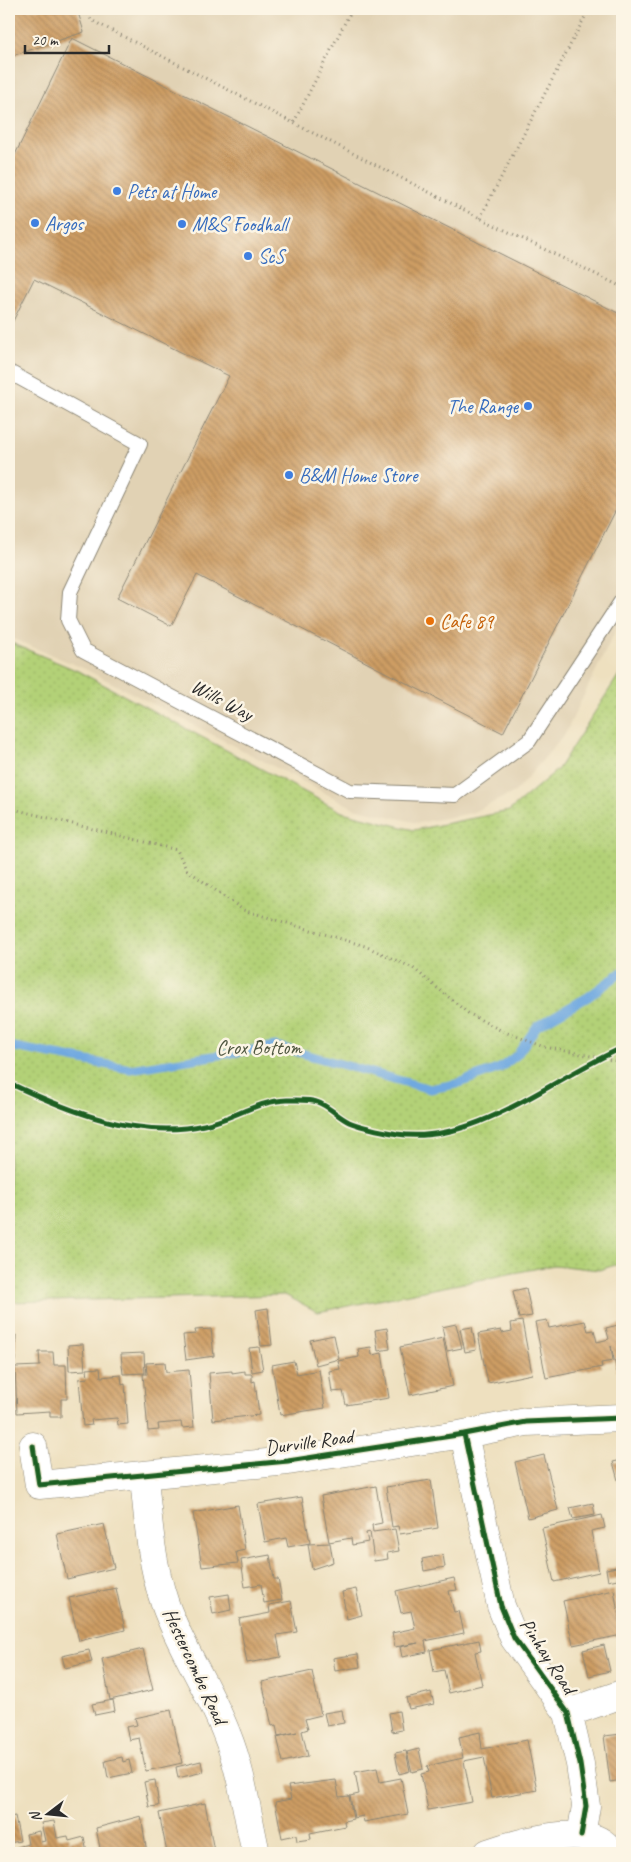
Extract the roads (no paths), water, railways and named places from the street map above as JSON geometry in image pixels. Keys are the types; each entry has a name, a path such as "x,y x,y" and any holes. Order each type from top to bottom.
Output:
{"street":[{"name":"Durville Road","path":"33,1446 39,1485 144,1477 288,1462 464,1434 526,1422 622,1418"},
{"name":"Pinhay Road","path":"464,1434 501,1606 514,1638 568,1713 580,1764 586,1806 581,1836"},
{"name":"Hestercombe Road","path":"144,1477 159,1582 166,1605 227,1734 238,1770 256,1853"},
{"path":"568,1713 622,1694"},
{"path":"488,1853 508,1846 550,1837 581,1836 604,1843 611,1853"}],"lane":[{"name":"Wills Way","path":"9,372 140,444 70,592 68,620 83,650 350,791 454,795 529,741 622,600"}],"waterway":[{"path":"9,1046 130,1069 276,1046 430,1089 456,1084 500,1068 517,1055 537,1026 588,997 622,972"}],"place":[{"name":"Pets at Home","path":"117,191"},
{"name":"Argos","path":"35,223"},
{"name":"M&S Foodhall","path":"182,224"},
{"name":"ScS","path":"248,256"},
{"name":"The Range","path":"528,406"},
{"name":"B&M Home Store","path":"289,475"},
{"name":"Cafe 89","path":"430,621"}],"park label":[{"name":"Crox Bottom","path":"259,1047"}]}
